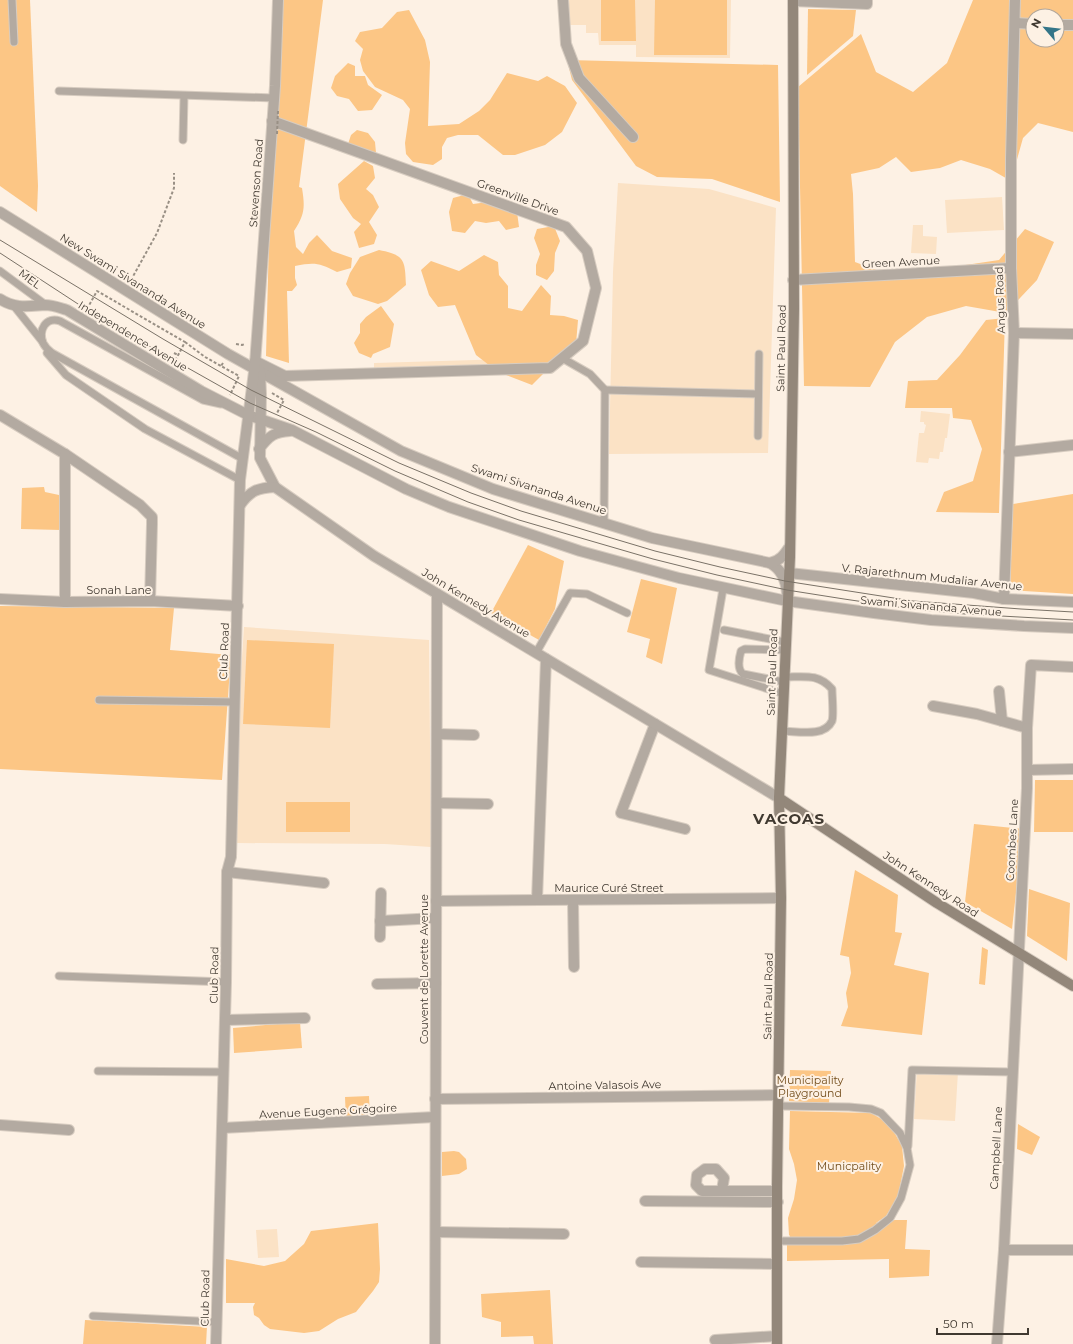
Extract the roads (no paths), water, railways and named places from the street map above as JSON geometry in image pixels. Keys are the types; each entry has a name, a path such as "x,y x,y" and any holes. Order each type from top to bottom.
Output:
{"main road":[{"name":"Saint Paul Road","path":"777,1340 778,1095 782,898 779,798 790,546 794,309 793,1"},
{"name":"John Kennedy Road","path":"779,798 937,903 1073,986"}],"street":[{"name":"Stevenson Road","path":"256,366 274,98 278,0"},
{"path":"563,0 566,44 579,78 633,137"},
{"path":"793,1 867,4 867,0"},
{"name":"Angus Road","path":"1004,599 1014,333 1011,268 1011,160 1015,23 1014,0"},
{"path":"1015,23 1025,24"},
{"name":"Greenville Drive","path":"256,366 285,376 550,368 584,341 596,288 587,251 566,227 272,121"},
{"name":"New Swami Sivananda Avenue","path":"0,212 228,354 256,366"},
{"name":"Green Avenue","path":"793,280 1011,268"},
{"name":"Independence Avenue","path":"0,299 14,306 25,307 46,305 67,310 201,391 248,415"},
{"path":"1014,333 1073,334"},
{"name":"Swami Sivananda Avenue","path":"256,366 275,381 401,451 493,489 652,538 770,563"},
{"name":"Club Road","path":"216,1344 226,1020 227,872 231,857 240,480 256,366"},
{"name":"John Kennedy Avenue","path":"256,366 260,419 260,458 275,487 374,556 779,798"},
{"path":"0,415 65,454 140,505 152,517 150,601"},
{"name":"Swami Sivananda Avenue","path":"248,415 292,430 406,489 449,507 580,551 679,578 787,601 874,613 931,620 1073,628"},
{"path":"259,449 268,438 278,432 292,430"},
{"path":"1009,452 1073,445"},
{"path":"65,454 65,602"},
{"path":"240,505 252,492 258,489 275,487"},
{"path":"770,563 777,562 782,558 790,546"},
{"path":"770,563 781,573 787,590 787,601"},
{"name":"V. Rajarethnum Mudaliar Avenue","path":"789,573 974,593 1004,599 1073,602"},
{"name":"Couvent de Lorette Avenue","path":"435,1344 437,594"},
{"name":"Sonah Lane","path":"0,599 65,602 150,601 238,606"},
{"path":"537,900 546,659"},
{"name":"Coombes Lane","path":"1018,952 1031,665 1073,667"},
{"path":"999,691 1002,721"},
{"path":"933,706 977,714 1027,728"},
{"path":"654,724 621,813 684,829"},
{"path":"437,734 474,735"},
{"path":"1027,770 1073,769"},
{"path":"436,803 488,804"},
{"path":"227,872 324,883"},
{"path":"380,937 381,893"},
{"name":"Maurice Curé Street","path":"436,901 782,898"},
{"path":"573,900 574,967"},
{"path":"380,921 436,918"},
{"name":"Campbell Lane","path":"997,1344 1004,1250 1018,952"},
{"path":"377,984 436,983"},
{"path":"226,1020 305,1018"},
{"name":"Antoine Valasois Ave","path":"435,1099 778,1095"},
{"name":"Avenue Eugene Grégoire","path":"222,1128 435,1118"},
{"path":"0,1125 69,1130"},
{"path":"722,1190 777,1191"},
{"path":"646,1201 778,1202"},
{"path":"436,1232 564,1234"},
{"path":"1004,1250 1073,1250"},
{"path":"641,1262 777,1264"},
{"path":"715,1340 777,1340"}],"lane":[{"path":"12,0 14,42"},
{"path":"59,91 274,98"},
{"path":"183,140 184,96"},
{"name":"MEL","path":"0,271 46,305"},
{"path":"14,306 43,342 46,348 52,353 243,459"},
{"path":"231,406 203,400 55,319 46,324 43,329 43,342 48,354 72,379 144,429 240,480"},
{"path":"758,436 759,354"},
{"path":"562,358 590,374 605,390 604,523"},
{"path":"605,390 758,394"},
{"path":"723,588 708,670 784,694"},
{"path":"536,653 570,593 587,594 628,614"},
{"path":"724,630 785,646"},
{"path":"782,731 819,732 826,728 832,720 832,689 826,682 818,677 784,679 743,674 740,672 739,667 741,651 745,649 785,646"},
{"path":"99,700 235,702"},
{"path":"59,976 226,982"},
{"path":"777,1241 842,1241 859,1239 875,1230 890,1218 901,1198 910,1165 907,1148 912,1070 1012,1072"},
{"path":"98,1072 224,1072"},
{"path":"779,1106 849,1107 871,1109 889,1120 900,1133 907,1148"},
{"path":"93,1316 217,1322"}],"tram line":[{"path":"0,240 163,339 251,390 399,463 471,493 521,511 655,551 785,581 913,601 1073,612"},
{"path":"0,253 101,319 250,403 316,432 395,471 468,502 519,520 653,559 787,590 912,609 965,614 1073,620"}],"district":[{"name":"VACOAS","path":"789,818"}],"park label":[{"name":"Municipality Playground","path":"810,1086"},
{"name":"Municpality","path":"849,1166"}]}
